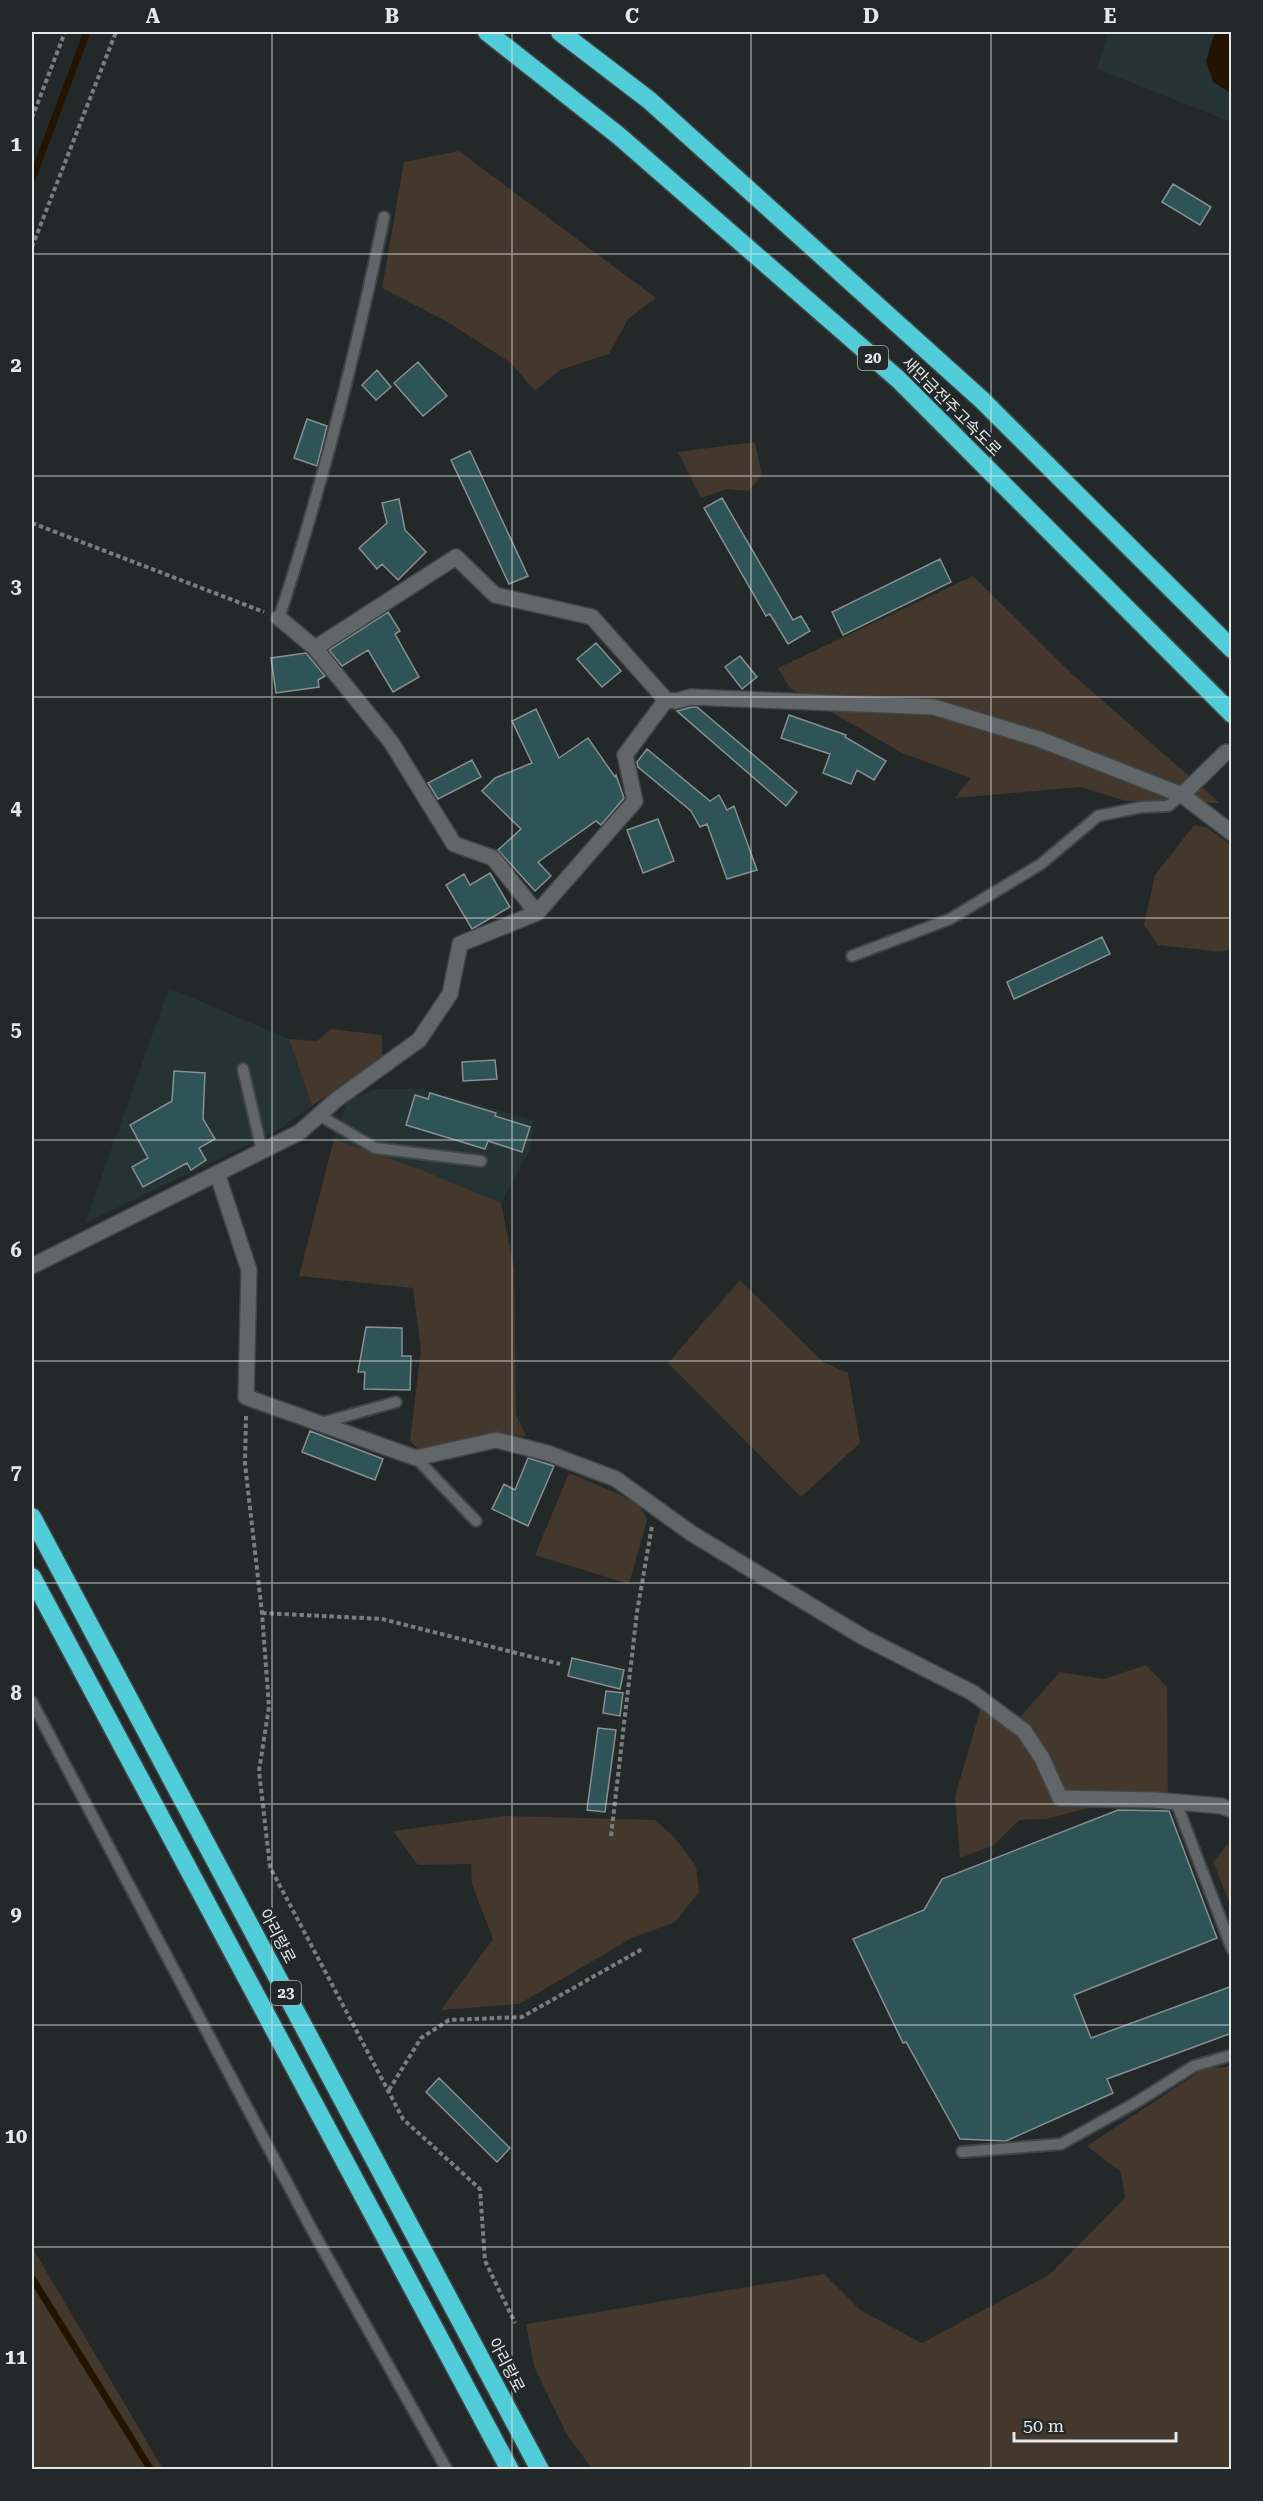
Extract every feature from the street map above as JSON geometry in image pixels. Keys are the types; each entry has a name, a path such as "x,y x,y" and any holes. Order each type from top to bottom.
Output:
{"highway":[{"name":"새만금전주고속도로","path":"488,32 619,136 899,380 1232,714"},
{"name":"새만금전주고속도로","path":"560,32 649,100 982,400 1232,649"},
{"path":"1206,688 1232,725"},
{"name":"아리랑로","path":"32,1517 540,2469"},
{"name":"23","path":"32,1577 510,2469"}],"street":[{"path":"315,648 456,557 495,595 592,617 666,700 676,701 691,697 934,707 1039,739 1182,795 1232,833"},
{"path":"279,618 315,648 391,742 454,844 493,858 537,913"},
{"path":"32,1266 300,1132 336,1100 419,1040 450,994 460,944 537,913 635,801 625,755 666,700"},
{"path":"1182,795 1226,752"},
{"path":"218,1173 249,1270 246,1397 416,1458 496,1440 547,1453 616,1479 691,1533 863,1637 973,1693 1024,1731 1042,1758 1060,1797 1176,1802 1221,1806 1232,1810"}],"lane":[{"path":"279,618 303,543 341,403 384,217"},
{"path":"852,956 950,919 1041,864 1098,816 1142,807 1168,807 1182,795"},
{"path":"243,1069 262,1151"},
{"path":"319,1115 375,1148 482,1161"},
{"path":"321,1423 396,1402"},
{"path":"416,1458 476,1521"},
{"path":"32,1702 311,2228 447,2469"},
{"path":"1176,1802 1232,1949"},
{"path":"962,2152 1061,2144 1135,2103 1194,2066 1232,2055"}],"path":[{"path":"32,118 65,32"},
{"path":"32,247 116,32"},
{"path":"32,523 279,618"},
{"path":"246,1397 244,1464 262,1613 269,1707 259,1771 270,1867 403,2119 480,2189 485,2261 515,2323"},
{"path":"611,1836 637,1612 656,1508"},
{"path":"262,1613 382,1619 560,1664"},
{"path":"388,2091 421,2038 449,2020 522,2017 644,1948"}],"shaded area":[{"path":"1108,32 1231,32 1231,122 1097,69"},
{"path":"1215,32 1231,32 1231,93 1213,82 1206,61"},
{"path":"459,151 656,298 628,319 609,354 560,370 535,391 511,363 448,322 382,288 404,162"},
{"path":"755,442 762,476 748,491 727,489 701,498 678,452"},
{"path":"973,576 1072,674 1220,803 1126,801 1080,787 955,798 971,778 902,753 790,688 778,668"},
{"path":"1194,825 1208,828 1231,845 1231,948 1222,952 1158,945 1144,925 1155,875"},
{"path":"169,988 289,1039 312,1106 275,1132 85,1223"},
{"path":"331,1029 382,1035 382,1056 312,1106 289,1039 317,1041"},
{"path":"377,1089 423,1089 533,1120 531,1149 501,1203 422,1170 334,1139 348,1100"},
{"path":"334,1139 422,1170 501,1203 514,1268 516,1415 526,1436 486,1433 419,1450 410,1441 421,1350 413,1288 299,1276"},
{"path":"740,1280 823,1362 848,1373 860,1443 801,1497 668,1363"},
{"path":"569,1473 639,1503 647,1520 629,1584 535,1555"},
{"path":"1146,1665 1167,1687 1168,1809 1089,1808 1046,1819 1019,1820 994,1845 960,1858 955,1797 981,1707 1021,1716 1060,1672 1104,1679"},
{"path":"504,1816 655,1820 674,1837 696,1866 699,1892 675,1922 632,1938 519,2004 441,2010 493,1939 472,1884 471,1864 418,1865 393,1831"},
{"path":"1231,1840 1231,1906 1213,1862"},
{"path":"1231,2064 1231,2469 592,2469 566,2433 534,2366 526,2324 824,2274 860,2310 922,2343 1049,2275 1125,2198 1121,2172 1087,2146 1205,2068 1226,2067"},
{"path":"32,2247 163,2469 32,2469"}],"building":[{"path":"1173,184 1211,207 1200,225 1162,202"},
{"path":"418,362 447,396 423,416 394,383"},
{"path":"377,370 391,387 376,400 362,385"},
{"path":"307,419 327,426 317,466 294,458"},
{"path":"470,451 528,576 509,584 451,460"},
{"path":"722,498 793,620 801,616 810,631 788,644 770,614 766,616 704,508"},
{"path":"399,499 405,530 426,552 398,580 382,564 377,569 359,548 387,523 382,503"},
{"path":"940,559 951,582 843,635 832,612"},
{"path":"388,612 400,631 395,634 419,677 393,692 368,650 342,666 329,650"},
{"path":"596,643 621,671 602,687 577,659"},
{"path":"306,653 325,676 318,680 319,687 276,693 271,658"},
{"path":"740,656 757,677 742,689 725,667"},
{"path":"697,707 797,792 786,806 677,711"},
{"path":"536,709 559,758 588,738 615,777 616,775 624,798 601,825 596,821 538,862 551,876 535,891 498,850 521,829 482,791 495,778 532,763 512,721"},
{"path":"789,715 846,735 845,737 886,761 874,780 857,770 851,784 823,773 830,754 781,738"},
{"path":"647,749 710,801 719,795 727,810 734,806 757,870 727,879 707,824 700,827 691,811 638,767 637,762"},
{"path":"472,760 481,777 438,799 428,783"},
{"path":"658,819 674,861 643,873 627,830"},
{"path":"490,873 510,907 472,929 446,885 464,874 470,885"},
{"path":"1102,937 1110,954 1014,999 1007,982"},
{"path":"495,1060 497,1079 463,1081 462,1062"},
{"path":"174,1071 205,1073 203,1119 215,1139 199,1148 206,1160 191,1170 187,1163 143,1187 132,1167 148,1158 130,1125 172,1101"},
{"path":"430,1093 496,1113 495,1116 530,1127 522,1152 488,1141 485,1149 406,1125 415,1095 428,1099"},
{"path":"366,1327 402,1328 402,1356 411,1356 410,1390 364,1389 365,1372 358,1372"},
{"path":"310,1431 383,1459 375,1480 302,1452"},
{"path":"528,1458 554,1466 528,1526 492,1509 504,1484 515,1490"},
{"path":"572,1658 624,1670 620,1689 568,1676"},
{"path":"606,1691 623,1693 620,1716 603,1713"},
{"path":"598,1728 616,1730 605,1812 587,1810"},
{"path":"1118,1810 1169,1811 1217,1938 1074,1995 1091,2038 1232,1986 1232,2033 1107,2079 1113,2093 1006,2141 960,2139 906,2042 903,2043 853,1939 924,1910 942,1879"},
{"path":"439,2078 510,2148 497,2162 426,2092"}],"waterway":[{"path":"32,179 87,32"},
{"path":"32,2278 151,2470"}]}
